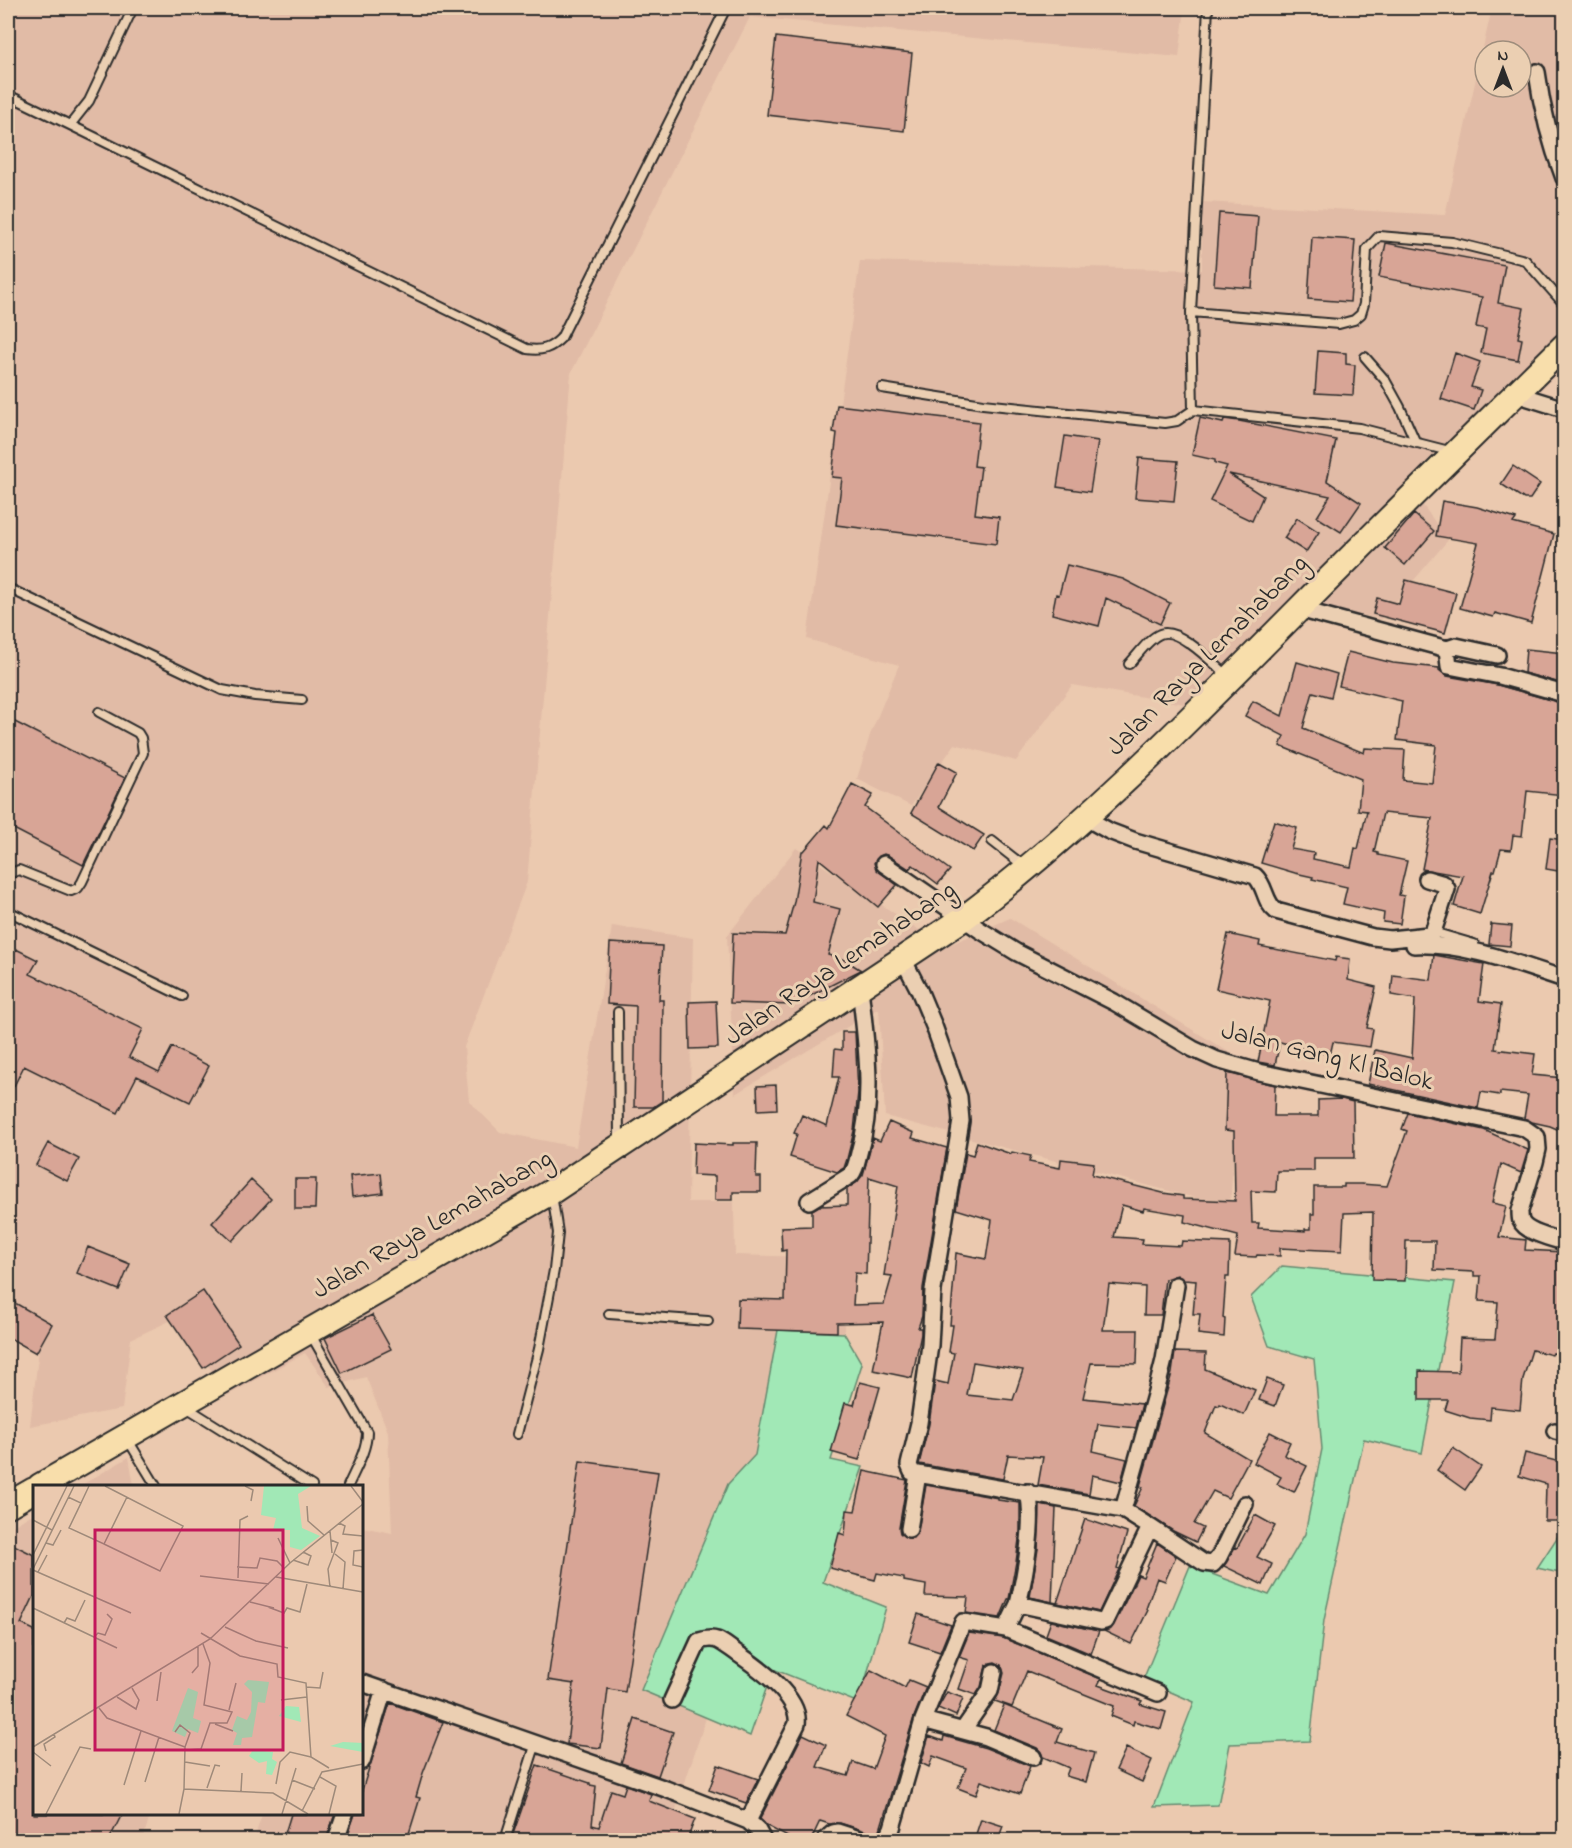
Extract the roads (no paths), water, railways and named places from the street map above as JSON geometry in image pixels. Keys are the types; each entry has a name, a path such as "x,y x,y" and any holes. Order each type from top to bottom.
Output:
{"main road":[{"name":"Jalan Raya Lemahabang","path":"47,1485 125,1436 551,1192 964,918 1028,869 1086,818 1564,346"}],"street":[{"path":"1537,72 1542,110 1552,148 1564,178"},
{"path":"1516,394 1564,408"},
{"path":"1299,609 1447,649 1456,646 1497,655"},
{"path":"1447,649 1449,666 1500,676 1564,694"},
{"path":"1086,818 1108,831 1135,841 1255,876 1261,881 1270,906 1276,911 1373,938 1390,939 1429,935 1432,932 1447,889 1444,884 1427,879"},
{"path":"884,864 964,918"},
{"name":"Jalan Gang Kl Balok","path":"964,918 1016,952 1114,1002 1193,1049 1217,1060 1259,1072 1524,1128 1537,1137 1538,1149 1520,1211 1521,1221 1536,1233 1564,1242"},
{"path":"1340,930 1347,937 1385,948 1441,945 1490,956 1564,979"},
{"path":"903,958 934,1026 959,1097 961,1121 933,1290 930,1346 919,1423 909,1465 912,1472 1123,1510 1204,1563 1213,1564 1219,1557 1245,1504"},
{"path":"809,1201 855,1171 862,1145 868,1107 866,1041 860,988"},
{"path":"1123,1510 1164,1360 1176,1286"},
{"path":"909,1529 918,1474"},
{"path":"1006,1629 1018,1604 1022,1588 1031,1515 1028,1492"},
{"path":"1018,1604 1105,1621 1150,1527"},
{"path":"883,1840 892,1828 923,1720 963,1622 1006,1629 1158,1694"},
{"path":"672,1700 694,1648 699,1641 707,1638 718,1641 765,1672 794,1708 798,1716 797,1724 748,1821"},
{"path":"963,1730 990,1691 994,1672"},
{"path":"363,1683 666,1789 748,1821 757,1829 763,1840"},
{"path":"363,1758 384,1690"},
{"path":"923,1720 986,1737 1033,1757"},
{"path":"336,1840 345,1815"},
{"path":"825,1840 837,1832 862,1840"}],"lane":[{"path":"70,125 89,101 133,8"},
{"path":"8,95 527,350 540,351 552,347 561,338 726,8"},
{"path":"1193,410 1191,312 1208,8"},
{"path":"1191,312 1340,324 1354,320 1360,314 1364,304 1367,249 1379,236 1452,242 1525,260 1564,304"},
{"path":"1365,357 1385,380 1416,443"},
{"path":"882,388 983,404 1165,423 1177,421 1193,410 1359,428 1456,453"},
{"path":"8,588 222,690 255,696 302,700"},
{"path":"1129,664 1157,635 1172,633 1183,638 1230,678"},
{"path":"8,874 19,870 71,891 78,888 82,882 142,753 141,738 138,733 99,712"},
{"path":"992,841 1028,869"},
{"path":"8,911 182,996"},
{"path":"1432,932 1474,944"},
{"path":"618,1012 619,1148"},
{"path":"517,1434 539,1349 554,1270 558,1233 551,1192"},
{"path":"609,1314 708,1321"},
{"path":"309,1331 367,1432 360,1458 348,1485"},
{"path":"181,1404 310,1485"},
{"path":"125,1436 155,1485"},
{"path":"505,1840 536,1743"}]}
